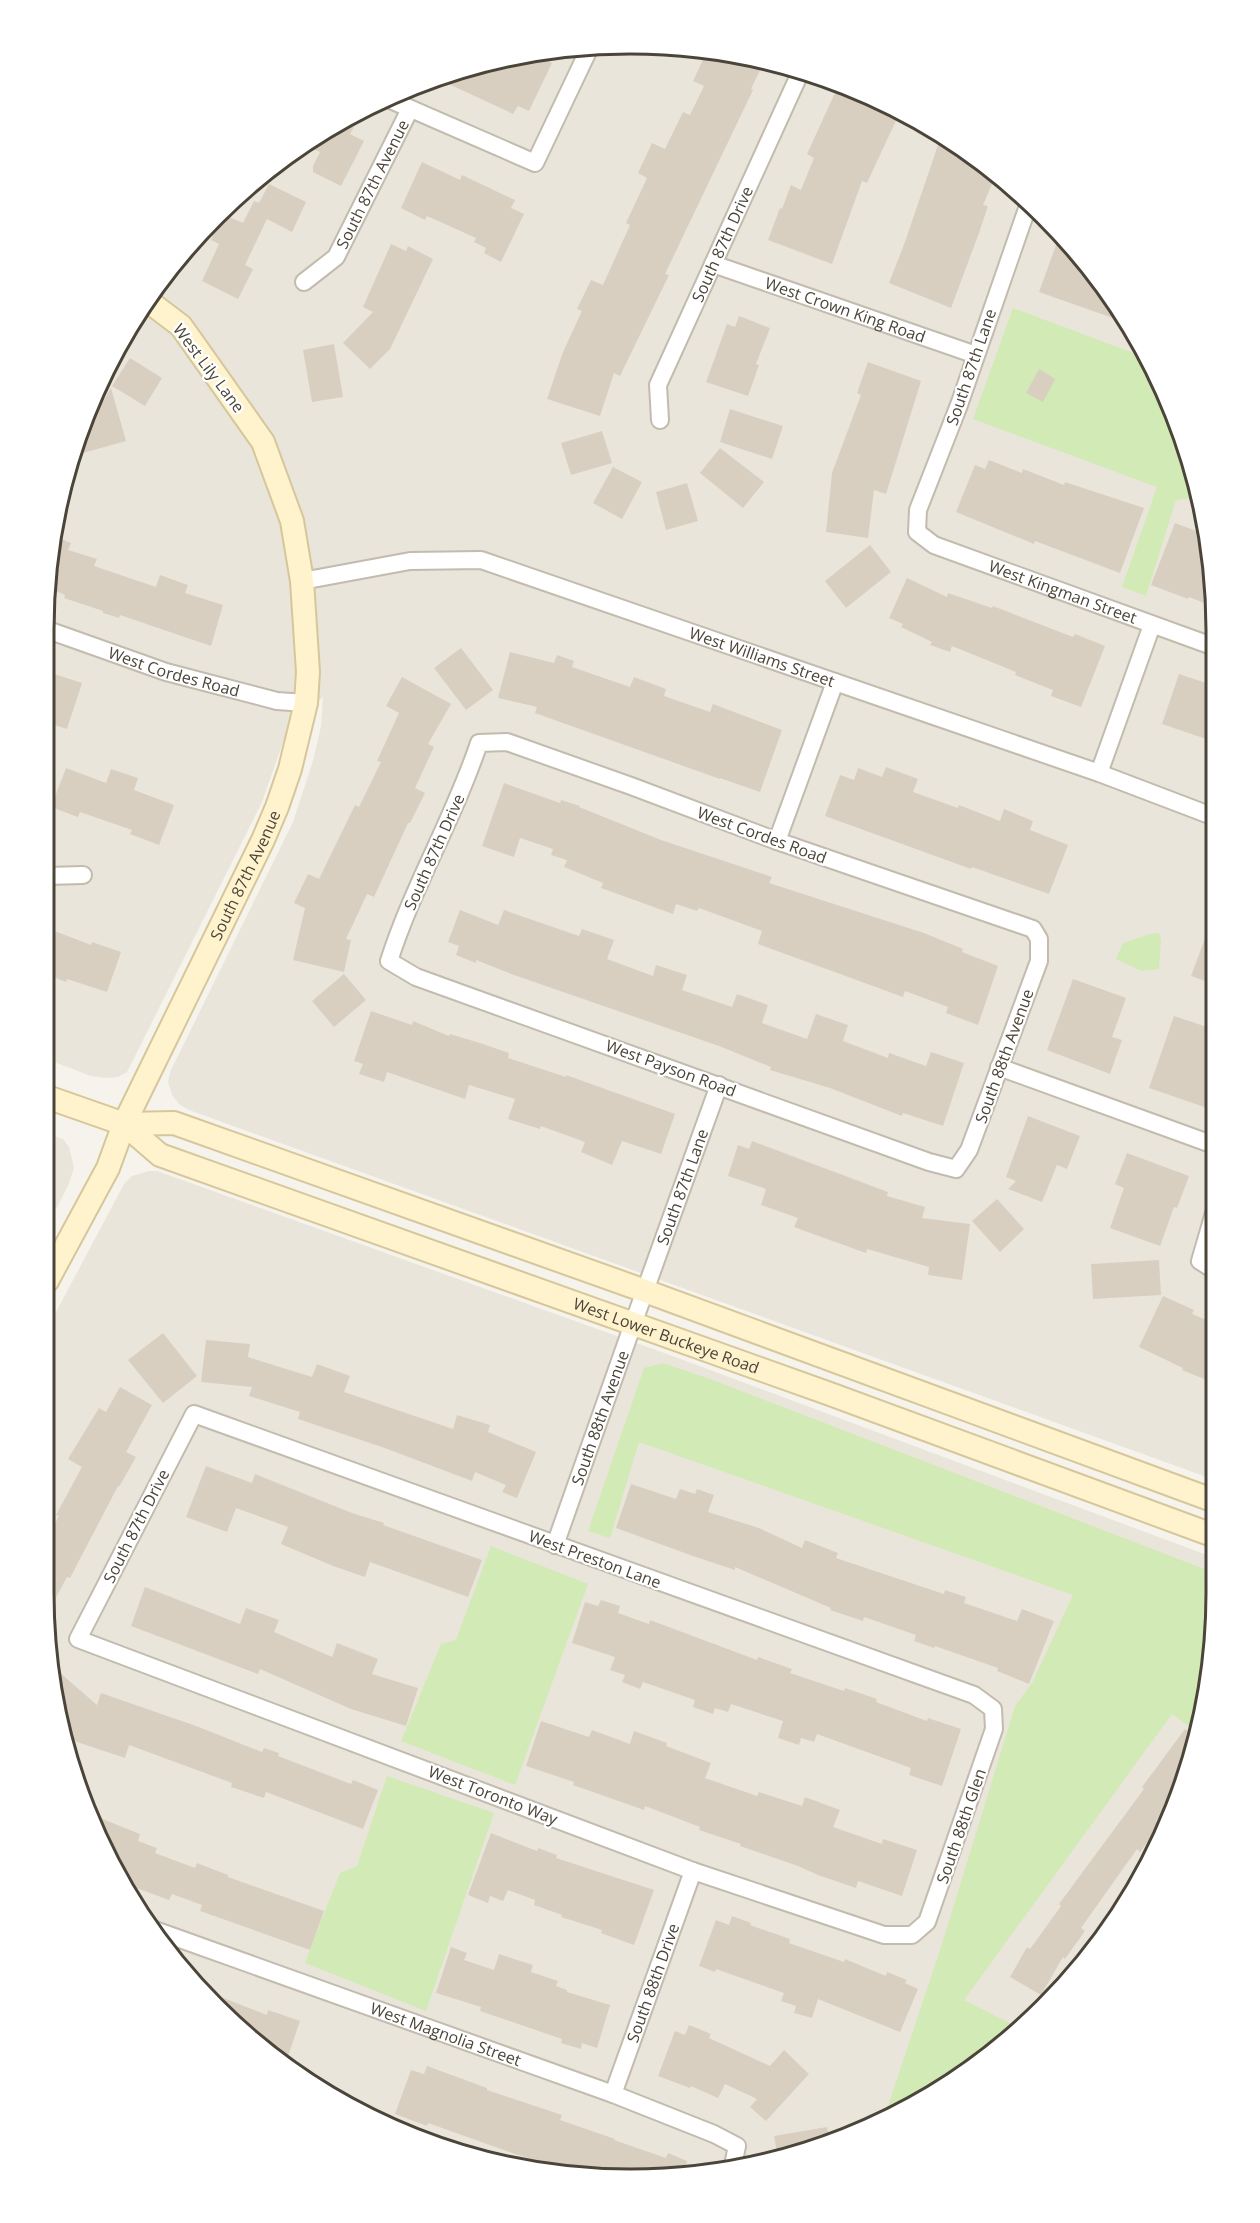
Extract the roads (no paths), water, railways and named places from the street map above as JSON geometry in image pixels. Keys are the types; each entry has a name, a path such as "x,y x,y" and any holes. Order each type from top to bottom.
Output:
{"main road":[{"name":"West Lily Lane","path":"154,306 181,326 263,442"},
{"name":"South 87th Avenue","path":"54,1268 108,1168 124,1124 263,840 290,770 306,704 308,672 302,581 292,521 263,442"},
{"name":"West Lower Buckeye Road","path":"54,1100 124,1124 174,1123 645,1291 1206,1498"},
{"name":"West Lower Buckeye Road","path":"124,1124 160,1155 1206,1533"}],"street":[{"path":"398,103 535,163 586,56"},
{"name":"South 87th Drive","path":"660,420 658,385 797,79"},
{"name":"South 87th Avenue","path":"304,282 336,257 410,109"},
{"name":"South 87th Lane","path":"917,532 918,510 1026,212"},
{"name":"West Crown King Road","path":"713,264 976,355"},
{"name":"West Kingman Street","path":"917,532 934,545 1206,644"},
{"name":"West Williams Street","path":"302,581 410,561 481,560 1099,773 1206,814"},
{"path":"1099,773 1152,625"},
{"name":"West Cordes Road","path":"54,632 166,672 277,701 306,704"},
{"path":"777,842 835,682"},
{"name":"West Cordes Road","path":"478,743 507,742 777,842 1034,929 1039,939"},
{"name":"South 87th Drive","path":"389,961 398,934 465,782 478,743"},
{"path":"54,876 83,875"},
{"name":"South 88th Avenue","path":"956,1169 969,1150 1039,961 1039,939"},
{"name":"West Payson Road","path":"389,961 416,977 929,1162 956,1169"},
{"path":"999,1067 1206,1142"},
{"name":"South 87th Lane","path":"645,1291 719,1085"},
{"name":"South 88th Avenue","path":"555,1545 645,1291"},
{"name":"South 87th Drive","path":"78,1639 194,1414"},
{"name":"West Preston Lane","path":"194,1414 974,1695 993,1709"},
{"name":"West Toronto Way","path":"78,1639 693,1870 884,1935 912,1935"},
{"name":"South 88th Glen","path":"912,1935 927,1922 994,1729 993,1709"},
{"name":"South 88th Drive","path":"613,2094 693,1870"},
{"name":"West Magnolia Street","path":"166,1934 613,2094 714,2134 737,2146 734,2159"}]}
